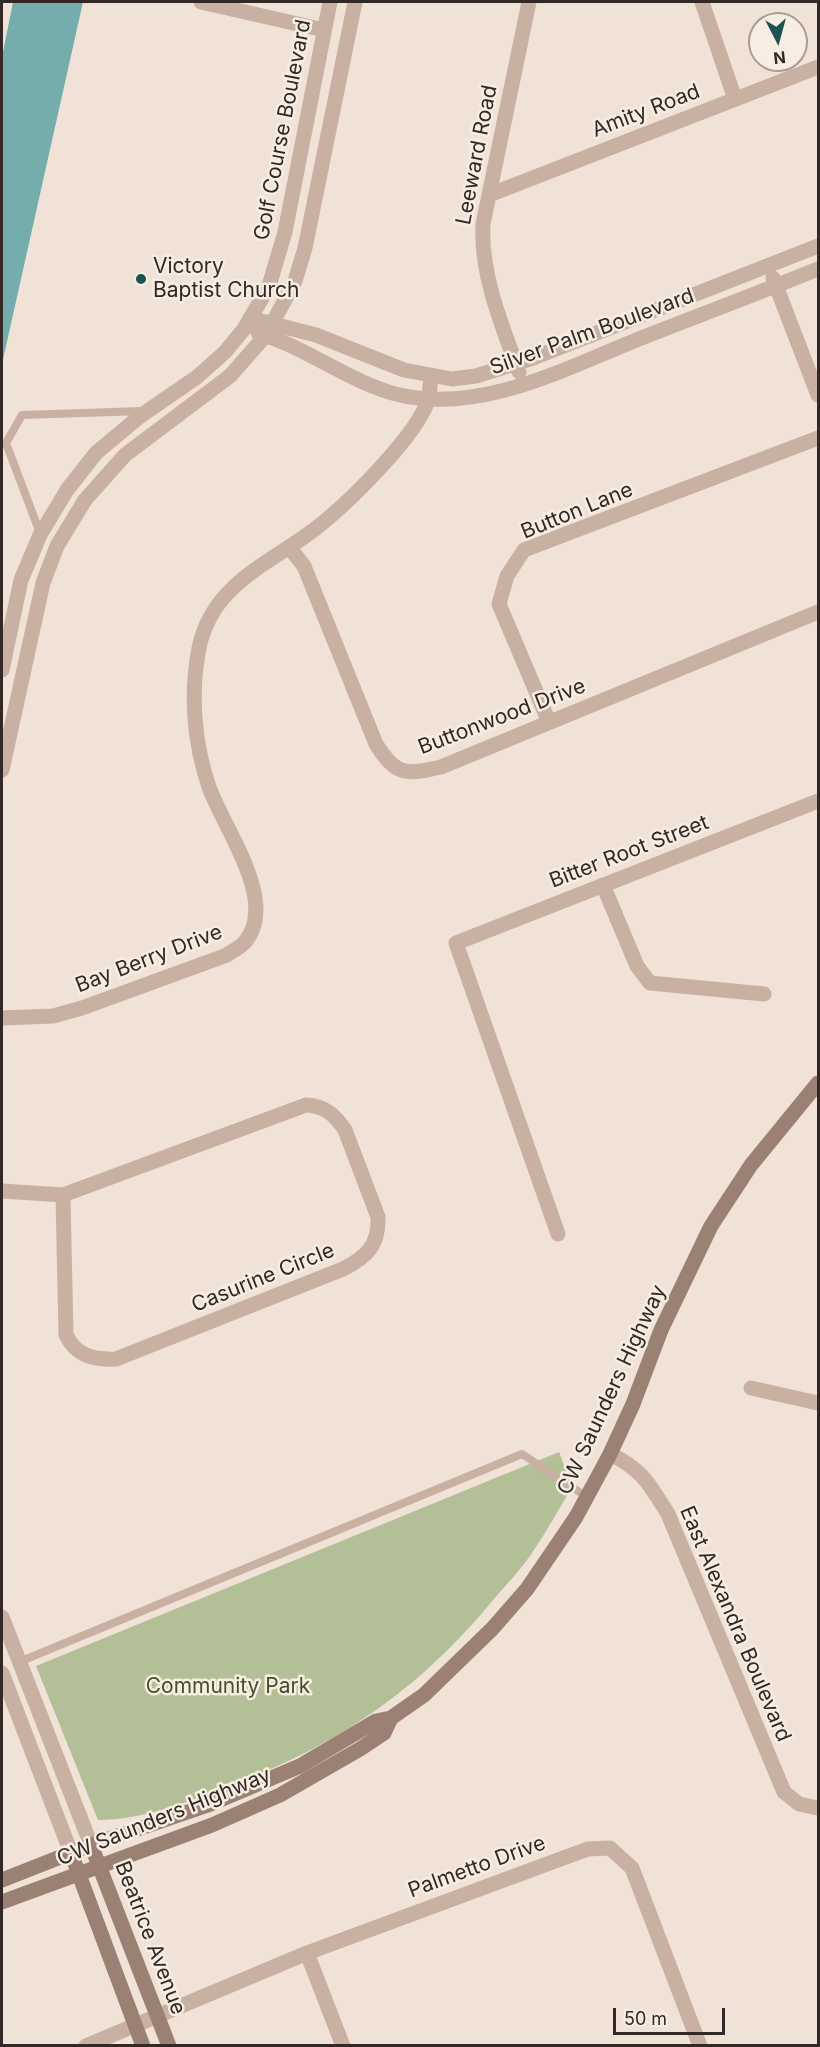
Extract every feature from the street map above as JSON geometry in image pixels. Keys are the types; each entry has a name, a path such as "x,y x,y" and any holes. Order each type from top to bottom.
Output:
{"main road":[{"name":"CW Saunders Highway","path":"2,1880 262,1784 327,1751 376,1721 391,1718 424,1695 492,1629 527,1590 587,1497 610,1454 661,1330 711,1226 756,1157 819,1083"},
{"name":"CW Saunders Highway","path":"2,1902 212,1825 280,1795 384,1733 391,1718"},
{"name":"Beatrice Avenue","path":"92,1845 169,2046"},
{"name":"Beatrice Avenue","path":"70,1853 143,2046"}],"street":[{"path":"201,2 324,30"},
{"name":"Golf Course Boulevard","path":"2,670 21,580 40,535 67,490 96,453 147,411 204,371 247,324 269,286 285,232 330,2"},
{"name":"Golf Course Boulevard","path":"2,770 43,583 57,546 85,500 125,455 230,376 270,329 295,281 305,248 355,2"},
{"name":"Leeward Road","path":"523,383 484,261 482,243 489,195 529,2"},
{"path":"702,2 735,99"},
{"name":"Amity Road","path":"489,195 819,66"},
{"name":"Silver Palm Boulevard","path":"247,324 316,335 404,370 431,377 452,379 476,376 516,364 819,246"},
{"path":"768,266 819,395"},
{"name":"Silver Palm Boulevard","path":"270,329 398,394 428,400 474,396 523,383 819,269"},
{"name":"Bay Berry Drive","path":"2,1018 53,1016 82,1008 227,955 245,943 257,921 255,891 209,787 194,707 193,678 203,632 220,602 255,567 317,527 376,472 417,421 428,400 431,377"},
{"name":"Button Lane","path":"549,722 499,604 507,576 525,550 819,438"},
{"name":"Buttonwood Drive","path":"289,547 304,566 376,744 387,762 410,774 441,766 819,612"},
{"path":"21,580 43,583"},
{"name":"Bitter Root Street","path":"558,1234 456,943 819,801"},
{"path":"603,885 637,966 650,983 764,993"},
{"name":"Casurine Circle","path":"2,1191 63,1195 306,1105 314,1105 336,1117 345,1130 378,1217 378,1230 376,1241 366,1254 343,1269 116,1359 98,1359 78,1352 66,1335 63,1195"},
{"path":"751,1388 819,1403"},
{"name":"East Alexandra Boulevard","path":"610,1454 631,1463 642,1473 668,1514 784,1792 799,1804 819,1808"},
{"path":"2,1617 92,1845"},
{"path":"2,1673 70,1853"},
{"name":"Palmetto Drive","path":"86,2046 307,1953 588,1849 610,1848 632,1868 700,2046"},
{"path":"307,1953 343,2046"}],"lane":[{"path":"40,535 6,443 22,415 147,411"},
{"path":"19,1662 522,1454 587,1497"}],"green space":[{"name":"Community Park","path":"559,1452 572,1487 528,1559 465,1632 405,1688 339,1734 266,1771 163,1810 131,1817 98,1820 36,1666"}],"water":[{"path":"13,2 83,2 2,364 2,57"}],"place":[{"name":"Victory Baptist Church","path":"141,279"}]}
